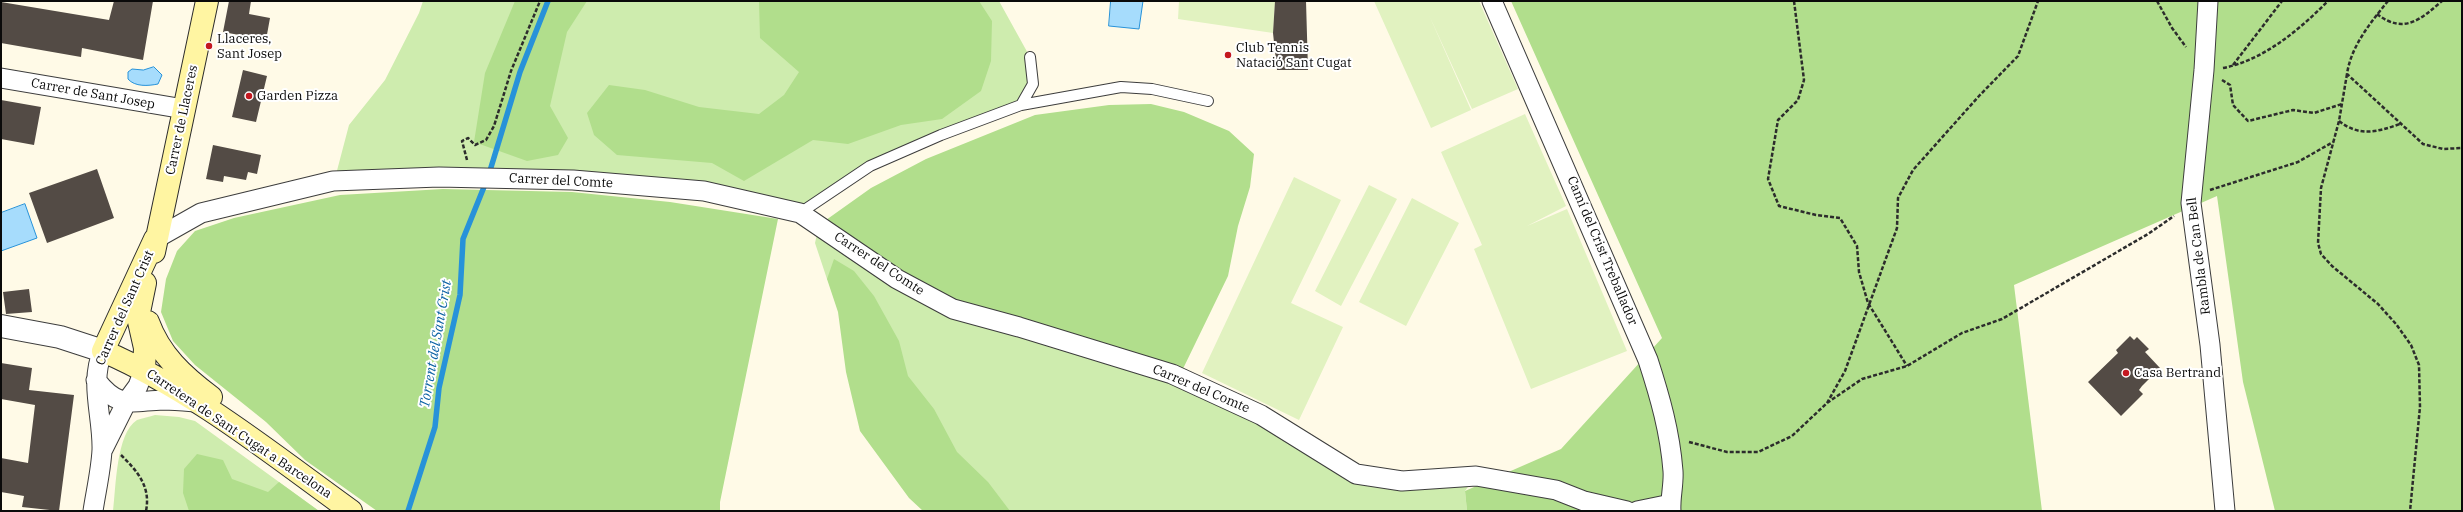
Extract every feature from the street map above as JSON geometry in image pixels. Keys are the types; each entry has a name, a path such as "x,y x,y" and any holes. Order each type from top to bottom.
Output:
{"main road":[{"name":"Carrer de Llaceres","path":"155,238 207,1"},
{"name":"Carrer del Sant Crist","path":"144,370 145,348 138,317 140,303 151,265 155,238"},
{"name":"Carrer del Sant Crist","path":"103,351 155,238"},
{"path":"140,303 152,333 170,362 194,385 247,427 267,450"},
{"name":"Carretera de Sant Cugat a Barcelona","path":"103,351 144,370 195,402 267,450 352,511"}],"street":[{"name":"Camí del Crist Treballador","path":"1492,1 1648,360 1663,404 1669,436 1673,474 1671,508"},
{"name":"Rambla de Can Bell","path":"2208,1 2205,64 2191,203 2210,345 2226,511"},
{"name":"Carrer de Sant Josep","path":"1,78 184,110"},
{"name":"Carrer del Comte","path":"155,238 201,213 332,182 483,178 573,180 704,191 800,212 897,279 953,309 1019,327 1172,374 1261,415 1356,474 1402,481 1476,476 1556,490 1584,501 1627,511"},
{"path":"1,326 60,338 103,351"},
{"name":"Carrer del Sant Crist","path":"93,511 102,450 96,380 97,367 103,351"},
{"name":"Carrer del Sant Crist","path":"102,450 126,401 138,386 144,370"},
{"name":"Carrer del Sant Crist","path":"96,380 106,393 136,404 162,400 195,402"},
{"path":"1637,511 1671,508"}],"lane":[{"path":"1021,106 1033,84 1030,57"},
{"path":"800,212 870,166 941,134 1021,106 1121,87 1152,89 1208,101"}],"path":[{"path":"483,178 462,141 468,138 475,145 480,144 486,140 494,126 511,71 540,1"},
{"path":"1794,1 1804,80 1798,100 1778,120 1768,179 1779,206 1816,215 1840,218 1857,246 1859,272 1868,303 1907,366"},
{"path":"1827,404 1845,371 1868,303 1897,228 1898,198 1913,170 1979,96 2018,56 2038,1"},
{"path":"2157,1 2172,28 2192,54 2230,85 2233,105 2248,121 2293,110 2314,113 2342,104"},
{"path":"2232,66 2282,1"},
{"path":"2205,64 2232,66 2258,56 2282,41 2328,1"},
{"path":"2388,1 2362,35 2348,62 2339,121 2321,188 2318,237 2321,254 2332,266 2378,304 2396,324 2412,345 2419,365 2420,407 2410,511"},
{"path":"2377,14 2392,23 2410,23 2420,20 2442,1"},
{"path":"2347,74 2423,144 2443,149 2462,148"},
{"path":"2339,121 2349,129 2362,132 2379,131 2400,124"},
{"path":"1669,436 1727,452 1758,452 1792,436 1827,404 1862,379 1907,366 1962,333 2002,319 2148,234 2210,190 2298,162 2333,142"},
{"path":"102,450 118,453 138,472 146,490 146,511"}],"green space":[{"path":"423,1 999,1 1030,57 1033,84 1021,105 870,166 800,213 704,191 334,182 349,125 385,80 419,13"},
{"path":"515,1 587,1 567,32 550,106 568,138 558,155 527,161 474,142 485,73"},
{"path":"759,1 979,1 992,21 991,61 981,91 942,119 901,125 848,144 813,140 744,181 712,163 617,155 594,135 587,113 609,85 645,90 699,107 759,114 784,95 799,72 760,38"},
{"path":"1179,1 1275,1 1273,33 1178,19"},
{"path":"1374,1 1479,1 1518,89 1472,109 1429,15 1471,110 1431,128"},
{"path":"1511,1 2462,1 2462,511 2275,511 2243,382 2217,196 2014,285 2042,511 1467,511 1465,491 1561,449 1662,338"},
{"path":"1151,104 1184,112 1229,131 1254,154 1250,187 1238,226 1228,276 1179,377 953,309 819,225 871,188 926,159 1035,115 1109,105"},
{"path":"1525,114 1566,206 1527,226 1567,209 1627,351 1531,389 1474,249 1482,245 1441,152"},
{"path":"1294,177 1341,200 1291,303 1343,327 1299,420 1202,373"},
{"path":"1369,185 1397,199 1341,306 1315,291"},
{"path":"443,189 572,192 670,202 778,219 720,502 720,511 377,511 305,460 266,422 195,365 173,341 161,312 166,279 177,251 195,231 234,218 340,195"},
{"path":"1412,198 1459,223 1406,326 1359,302"},
{"path":"819,225 1172,374 1356,474 1476,476 1465,491 1467,511 979,511 866,332 827,279 815,243"},
{"path":"834,259 854,271 874,296 899,341 908,376 934,409 957,452 988,482 1010,511 923,511 909,498 860,431 846,372 838,312 827,279"},
{"path":"155,415 179,417 195,421 319,511 113,511 118,462 125,436 130,427 137,420"},
{"path":"197,454 223,460 232,479 268,492 279,482 319,511 189,511 183,493 184,469"}],"water":[{"path":"1111,1 1143,1 1139,29 1109,26"},
{"path":"154,67 162,75 158,84 138,85 128,79 128,72 132,69 143,70"},
{"path":"25,204 37,238 1,251 1,213"}],"building":[{"path":"114,1 153,1 143,60 82,48 81,57 1,43 1,2 109,20"},
{"path":"229,1 251,1 249,14 270,18 266,40 223,32"},
{"path":"1275,1 1306,1 1308,70 1277,70 1273,33"},
{"name":"Garden Pizza","path":"243,70 267,76 256,122 232,117"},
{"path":"1,100 41,107 34,145 1,139"},
{"path":"213,145 261,155 257,174 248,172 246,180 224,176 223,182 206,179"},
{"path":"97,169 114,218 47,243 29,193"},
{"path":"29,289 32,312 6,314 3,292"},
{"name":"Casa Bertrand","path":"2130,336 2134,340 2137,337 2149,349 2145,352 2160,368 2139,390 2143,394 2121,416 2088,382 2118,353 2116,350"},
{"path":"1,363 32,368 29,390 74,395 59,511 22,507 24,496 1,492 1,458 28,463 35,405 1,399"}],"waterway":[{"name":"Torrent del Sant Crist","path":"489,174 520,72 548,1"},
{"name":"Torrent del Sant Crist","path":"408,511 435,427 439,388 460,295 463,239 486,182"}],"place":[{"name":"Llaceres, Sant Josep","path":"209,46"},
{"name":"Club Tennis Natació Sant Cugat","path":"1228,55"},
{"name":"Garden Pizza","path":"249,96"},
{"name":"Casa Bertrand","path":"2126,373"}]}
